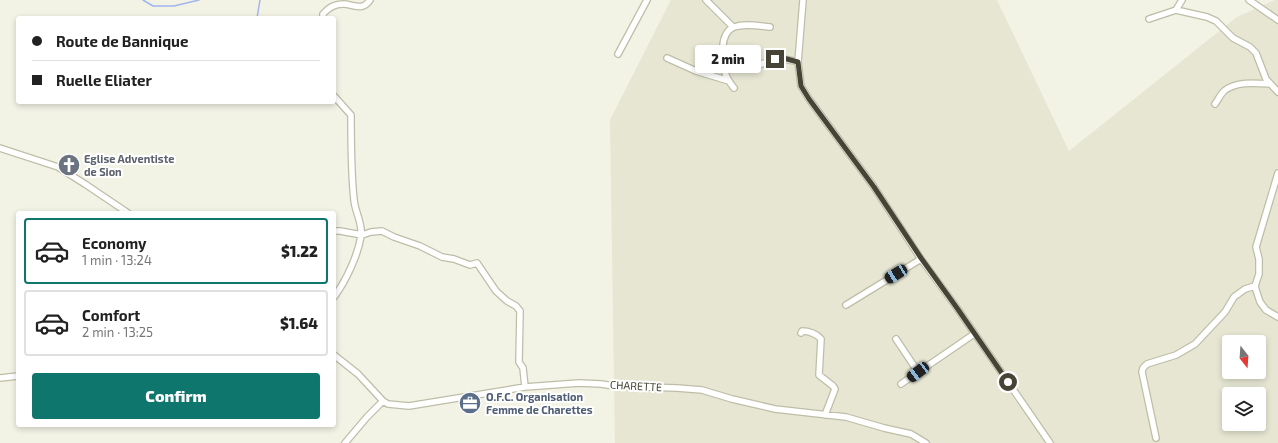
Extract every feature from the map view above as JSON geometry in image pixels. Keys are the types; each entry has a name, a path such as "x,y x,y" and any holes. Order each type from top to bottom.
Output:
{"street":[{"path":"323,16 323,14 330,7 342,4 362,7 370,0"},
{"path":"618,54 647,0"},
{"path":"706,0 733,27"},
{"path":"803,0 798,62 801,86 874,187 921,258 1050,443"},
{"path":"1176,10 1182,0"},
{"path":"1249,0 1278,20"},
{"path":"1148,19 1176,10 1207,17 1216,21 1237,41 1250,47 1256,53 1262,70 1270,84 1278,92"},
{"path":"734,88 725,72 722,48 723,39 728,31 733,27 743,25 770,27"},
{"path":"667,58 696,71 729,80"},
{"path":"759,66 775,59 783,58 798,62"},
{"path":"1215,104 1223,92 1236,86 1250,83 1270,84"},
{"path":"336,98 351,115 350,156 354,203 360,222 362,235 354,262 336,294"},
{"path":"0,148 58,167 125,211"},
{"path":"1278,173 1256,247 1259,259 1259,274 1255,286 1260,302 1266,310 1278,317"},
{"path":"336,231 362,235 382,231 420,246 442,257 454,259 470,265 477,263 496,291 507,301 516,306 520,311 519,362 523,368 525,387"},
{"path":"846,305 921,258"},
{"path":"1156,438 1142,372 1143,368 1147,364 1176,355 1195,344 1225,312 1234,297 1245,289 1255,286"},
{"path":"801,333 802,331 805,331 815,334 821,339 820,375 833,386 834,389 825,415"},
{"path":"901,384 974,334"},
{"path":"896,339 918,372"},
{"path":"336,357 358,374 383,401 345,443"},
{"path":"0,378 16,376"},
{"name":"CHARETTE","path":"383,401 396,405 422,404 525,387 579,382 614,386 677,388 702,390 775,409 846,417 911,434 926,443"}],"shaded area":[{"path":"671,0 997,0 1069,151 1237,17 1278,0 1278,443 615,443 610,120"}],"waterway":[{"path":"143,0 153,6 174,6 199,0"},
{"path":"257,16 260,0"}],"place":[{"name":"Eglise Adventiste de Sion","path":"69,165"},
{"name":"O.F.C. Organisation Femme de Charettes","path":"470,403"}],"route":[{"path":"775,59 783,58 798,62 801,86 809,99 893,214 921,258 1008,382"}]}
